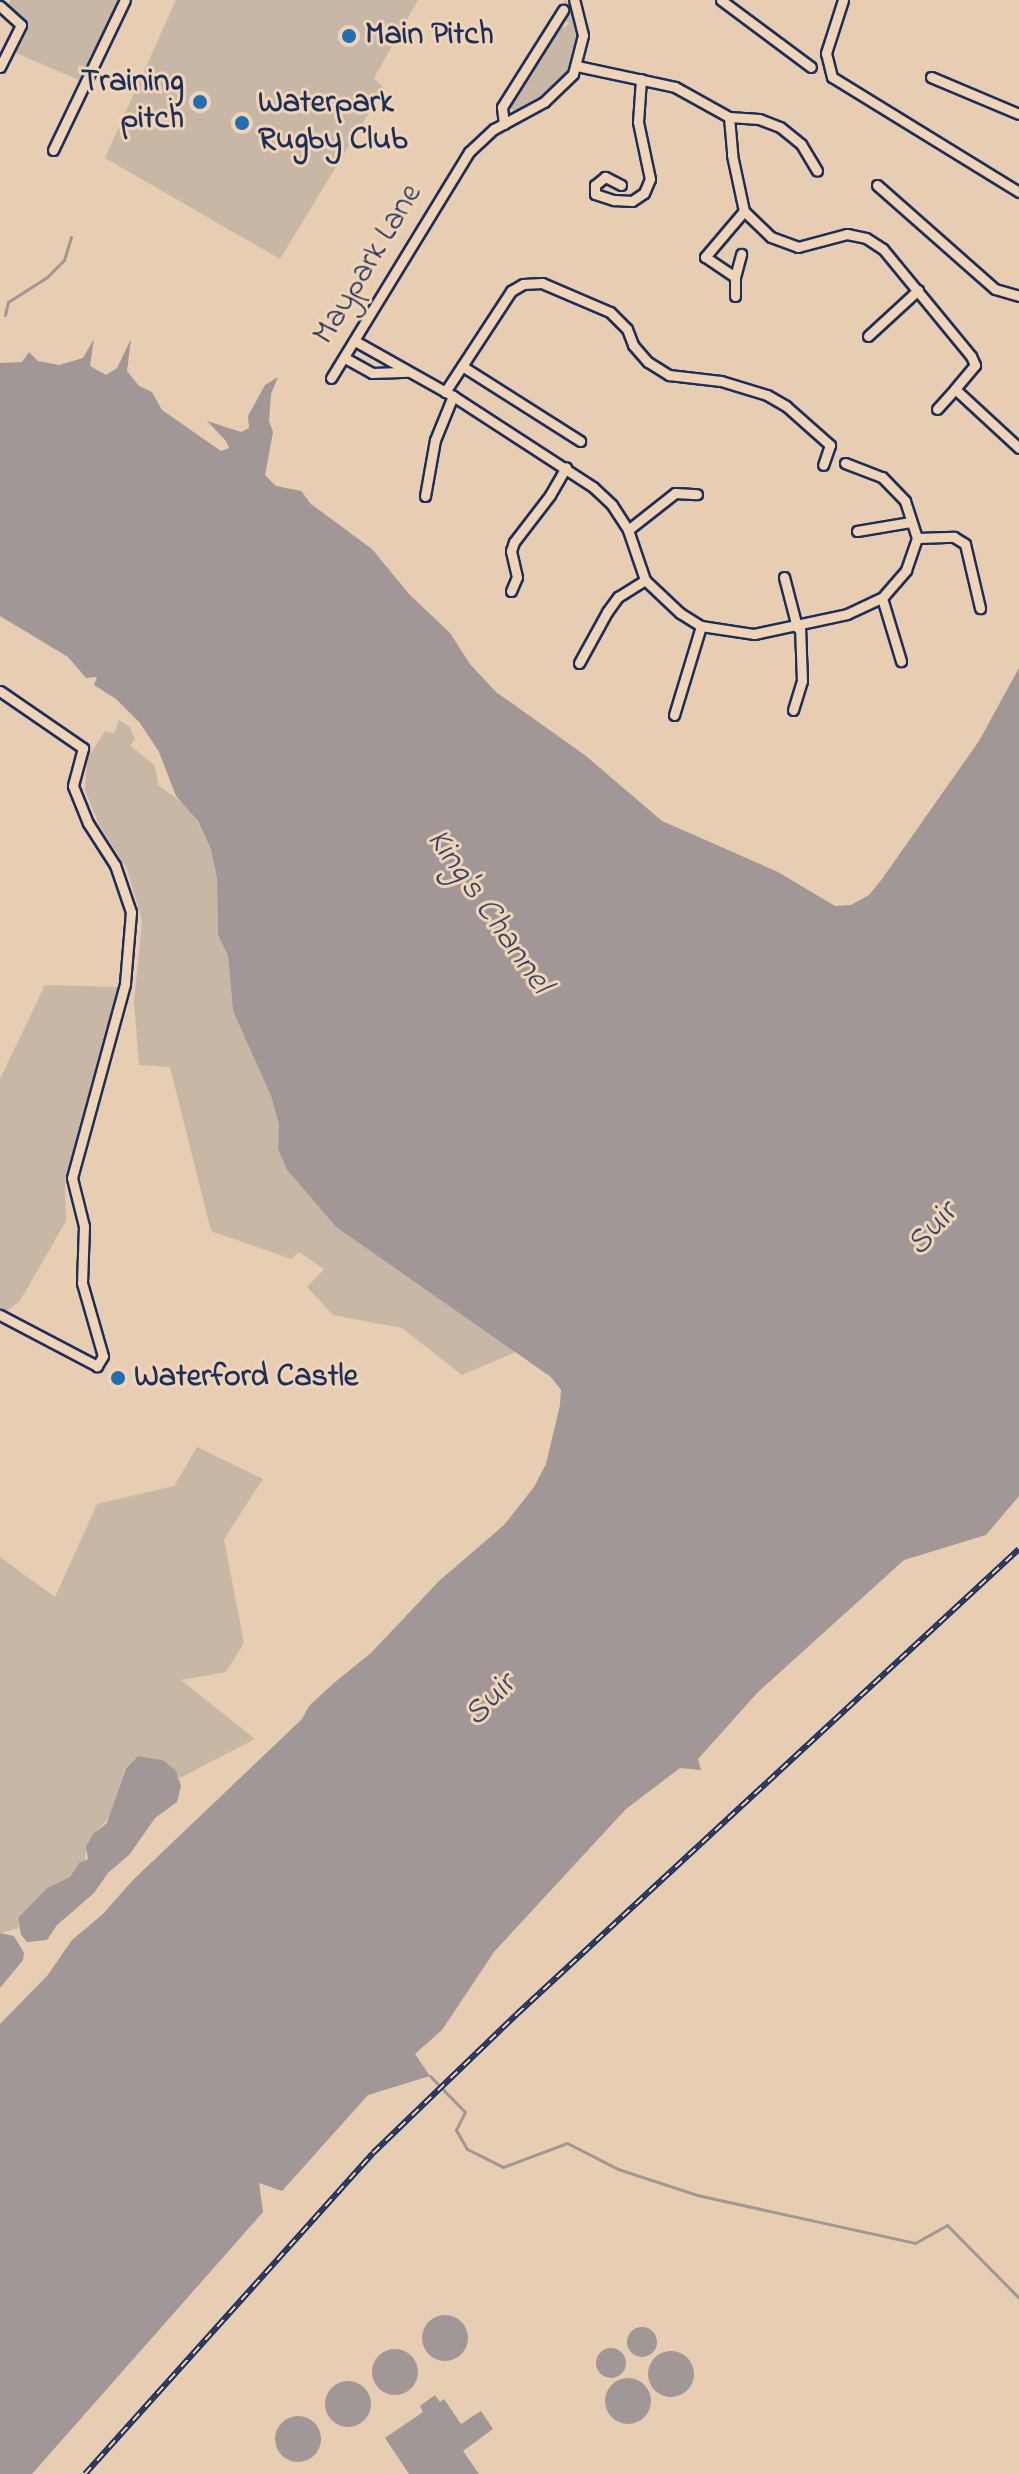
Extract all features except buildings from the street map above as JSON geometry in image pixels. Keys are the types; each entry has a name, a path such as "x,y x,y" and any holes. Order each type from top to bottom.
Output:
{"street":[{"path":"0,67 21,25 0,6 4,0"},
{"path":"53,150 125,0"},
{"path":"574,0 583,35 577,66 675,87 729,117 759,119 780,127 801,144 817,171"},
{"path":"721,0 811,67"},
{"path":"843,0 826,53 827,67 832,77 1019,191"},
{"path":"504,124 502,107 563,10"},
{"name":"Maypark Lane","path":"331,378 457,168 480,140 553,95 577,66"},
{"path":"931,77 1019,114"},
{"path":"621,185 605,177 595,185 595,194 632,201 648,186 650,179 638,122 641,79"},
{"path":"729,117 732,155 744,211 771,237 789,246 817,245 847,234 866,238 883,249 971,356 975,365 937,409"},
{"path":"877,185 995,289 1019,296"},
{"path":"735,277 705,257 744,211"},
{"path":"735,296 735,277 741,254"},
{"path":"425,496 435,440 449,394 462,366 511,291 523,284 542,283 610,312 627,329 633,345 648,362 669,375 721,381 767,395 786,406 830,445 823,465"},
{"path":"868,336 918,290"},
{"path":"355,341 449,394 566,467 612,505 628,530 645,580 680,613 701,626 754,634 847,614 882,598 906,570 917,538 905,501 882,477 845,463"},
{"path":"345,358 372,373 408,372"},
{"path":"462,366 580,441"},
{"path":"955,389 1019,448"},
{"path":"511,591 517,577 511,551 514,542 550,495 566,467"},
{"path":"628,530 675,493 685,490 697,494"},
{"path":"857,531 910,522"},
{"path":"917,538 954,537 965,544 980,608"},
{"path":"784,577 798,626 802,681 793,710"},
{"path":"579,663 618,597 645,580"},
{"path":"882,598 901,661"},
{"path":"674,715 701,626"},
{"path":"0,691 83,748 73,786 88,823 115,865 131,912 125,984 72,1178 84,1226 82,1283 103,1356 97,1366 0,1315"}],"shaded area":[{"path":"11,0 119,0 81,81 16,53 27,32 27,23 8,5"},
{"name":"Waterpark Rugby Club","path":"176,0 418,0 374,78 384,88 280,259 105,158"},
{"path":"565,0 572,8 577,30 575,58 569,71 541,99 515,111 507,107 559,24 565,28 569,23 563,18 567,12 561,7"},
{"path":"119,720 130,727 135,740 130,745 155,766 158,785 192,810 211,850 217,878 218,935 228,956 233,1011 271,1096 279,1125 278,1149 287,1170 336,1227 516,1352 462,1375 402,1328 333,1315 307,1287 324,1269 299,1252 291,1259 211,1231 170,1067 139,1065 134,1002 142,921 127,869 99,824 85,791 87,759 105,731 114,734"},
{"path":"45,985 118,987 65,1180 66,1221 20,1301 0,1316 0,1079"},
{"path":"197,1447 263,1479 224,1539 244,1643 226,1672 181,1680 255,1739 180,1778 163,1760 138,1756 125,1768 110,1817 98,1829 85,1854 85,1863 79,1863 70,1877 47,1888 18,1918 19,1928 0,1933 0,1557 55,1597 97,1504 174,1486"}],"water":[{"path":"94,339 90,366 106,375 117,368 131,339 127,371 139,386 152,392 162,410 221,451 229,448 226,441 207,421 241,432 249,428 248,416 265,385 278,377 271,394 269,421 273,432 265,475 276,486 301,491 311,504 372,549 409,594 450,633 470,664 496,692 586,756 662,821 778,872 835,906 851,905 869,895 882,879 979,741 1019,668 1019,1496 986,1535 904,1560 758,1692 698,1759 701,1770 680,1768 626,1809 494,1952 442,2030 415,2054 430,2076 368,2095 282,2191 259,2183 263,2212 32,2474 0,2474 0,2024 47,1976 72,1940 103,1914 132,1881 302,1719 309,1706 371,1653 439,1581 504,1525 534,1487 546,1464 561,1390 551,1377 336,1227 287,1170 278,1149 279,1125 271,1096 233,1011 228,956 218,935 217,878 211,850 198,821 176,796 159,752 140,723 116,699 94,685 97,677 86,678 68,657 0,616 0,363 22,362 29,352 38,361 59,365 83,358"},
{"path":"138,1756 163,1760 176,1771 181,1786 177,1802 155,1818 130,1854 108,1873 94,1893 57,1925 47,1940 27,1942 21,1935 18,1918 47,1888 70,1877 79,1863 88,1859 86,1847 93,1834 107,1823 126,1768"},
{"path":"0,1933 14,1936 24,1953 23,1960 0,1988"},
{"path":"445,2315 454,2316 461,2322 467,2329 467,2347 461,2354 454,2360 445,2361 436,2360 429,2354 423,2347 422,2338 423,2329 429,2322 436,2316"},
{"path":"642,2327 648,2328 656,2336 656,2348 648,2356 642,2357 636,2356 628,2348 627,2342 628,2336 636,2328"},
{"path":"611,2348 622,2352 626,2363 622,2374 611,2378 600,2374 596,2363 600,2352"},
{"path":"395,2349 404,2350 411,2356 417,2363 417,2381 411,2388 404,2394 395,2395 386,2394 379,2388 373,2381 372,2372 373,2363 379,2356 386,2350"},
{"path":"671,2351 680,2352 687,2358 693,2365 693,2383 687,2390 680,2396 671,2397 662,2396 655,2390 649,2383 648,2374 649,2365 655,2358 662,2352"},
{"path":"628,2378 637,2379 644,2385 650,2392 650,2410 644,2417 637,2423 628,2424 619,2423 612,2417 606,2410 605,2401 606,2392 612,2385 619,2379"},
{"path":"348,2381 357,2382 364,2388 370,2395 370,2413 364,2420 357,2426 348,2427 339,2426 332,2420 326,2413 325,2404 326,2395 332,2388 339,2382"},
{"path":"435,2395 440,2402 444,2399 461,2424 481,2411 493,2429 463,2451 479,2474 409,2474 385,2438 423,2412 420,2406"},
{"path":"298,2416 307,2417 314,2423 320,2430 320,2448 314,2455 307,2461 298,2462 289,2461 282,2455 276,2448 275,2439 276,2430 282,2423 289,2417"}],"waterway":[{"path":"5,315 8,302 47,277 64,260 71,237"},
{"path":"430,2076 465,2112 456,2130 467,2149 503,2167 567,2143 618,2169 697,2195 915,2243 947,2225 1019,2298"}],"railway":[{"path":"85,2474 373,2153 517,2014 1019,1549"}],"place":[{"name":"Main Pitch","path":"349,36"},
{"name":"Training pitch","path":"200,102"},
{"name":"Waterpark Rugby Club","path":"242,123"},
{"name":"Waterford Castle","path":"118,1378"}],"water label":[{"name":"King's Channel","path":"488,912"},
{"name":"Suir","path":"933,1230"},
{"name":"Suir","path":"491,1701"}]}
